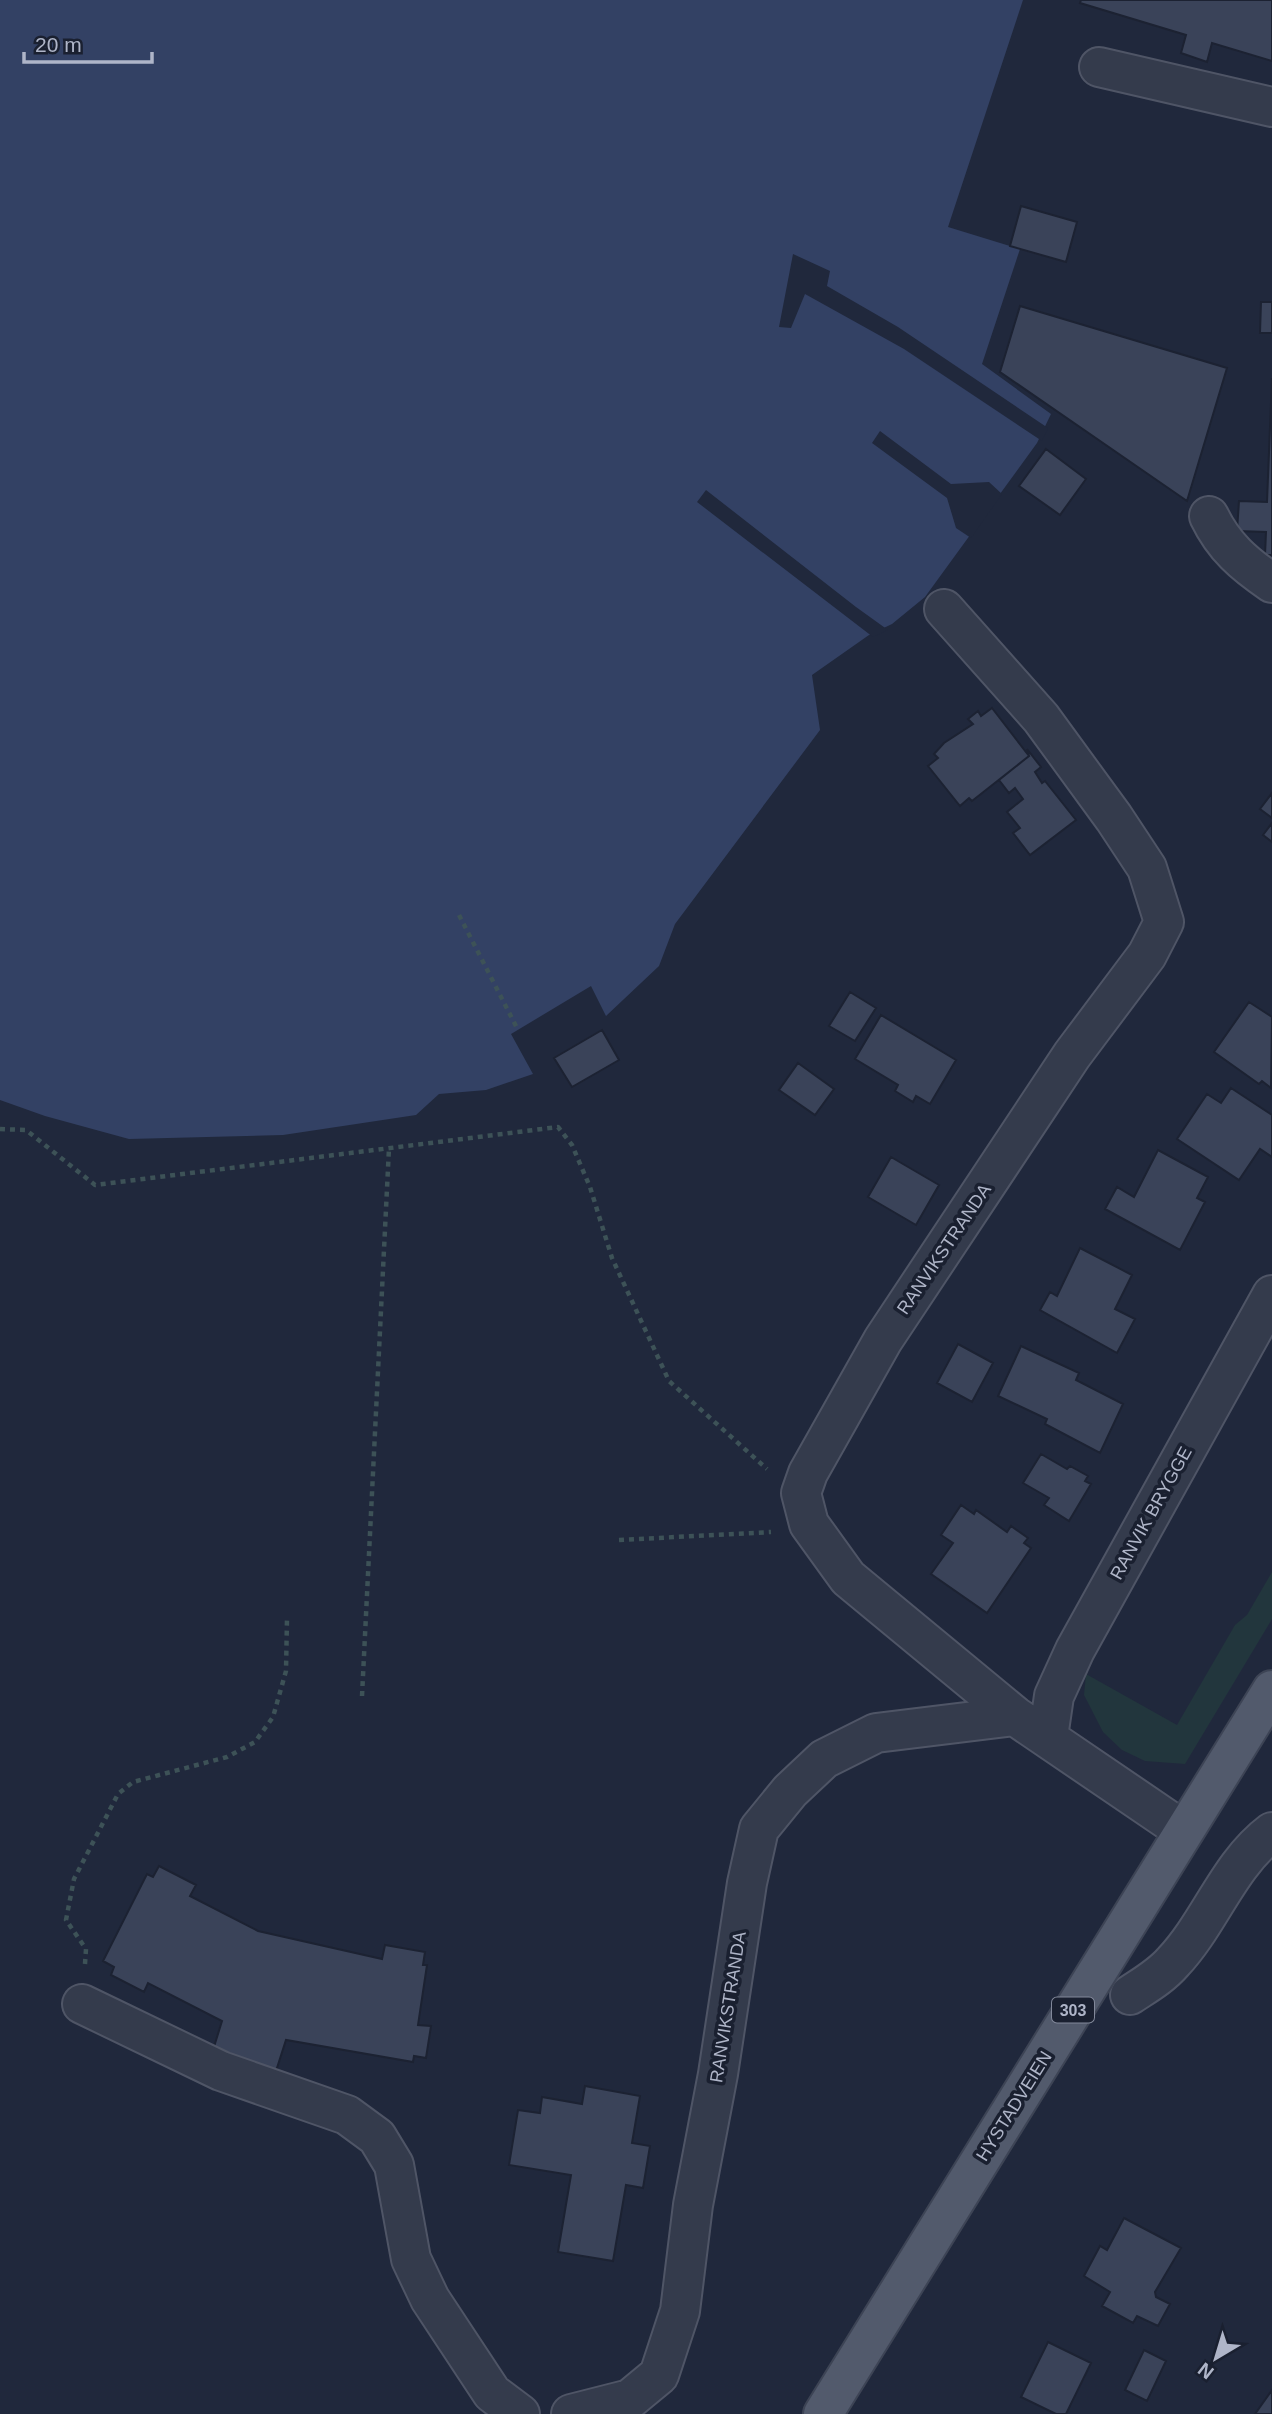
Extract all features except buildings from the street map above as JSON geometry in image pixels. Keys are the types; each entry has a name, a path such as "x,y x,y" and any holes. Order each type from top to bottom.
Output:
{"main road":[{"name":"HYSTADVEIEN","path":"822,2414 1272,1690"}],"street":[{"path":"1099,66 1272,107"},
{"path":"1209,516 1219,536 1236,558 1272,583"},
{"name":"RANVIKSTRANDA","path":"801,1493 808,1473 883,1340 1072,1055 1147,955 1164,922 1147,868 1041,718 944,609"},
{"name":"RANVIK BRYGGE","path":"1048,1737 1055,1696 1075,1650 1272,1295"},
{"path":"801,1493 809,1524 848,1578 1015,1716 1184,1831"},
{"name":"RANVIKSTRANDA","path":"571,2414 630,2399 659,2375 680,2311 694,2205 718,2074 747,1883 760,1829 790,1791 824,1759 876,1732 1015,1716"},
{"path":"1130,1994 1160,1975 1175,1960 1223,1888 1262,1840 1272,1832"},
{"path":"82,2004 221,2071 347,2115 377,2137 394,2165 411,2259 430,2299 492,2393 520,2414"}],"path":[{"path":"459,915 518,1030"},
{"path":"0,1129 26,1130 95,1185 558,1127 572,1144 612,1258 669,1381 767,1469 767,1492 801,1493"},
{"path":"362,1696 389,1148"},
{"path":"618,1540 760,1534"},
{"path":"82,2004 86,1949 66,1920 74,1879 118,1794 133,1782 227,1757 255,1742 273,1717 286,1671 288,1618"}],"shaded area":[{"path":"1272,1572 1272,1619 1185,1764 1145,1761 1122,1750 1103,1732 1084,1695 1086,1674 1177,1725 1235,1625 1247,1615"}],"water":[{"path":"0,0 1023,0 948,227 1020,249 982,364 1051,414 1037,443 925,597 892,624 869,635 812,675 820,730 675,924 659,966 606,1016 591,986 511,1034 533,1074 486,1090 439,1094 416,1115 283,1135 129,1139 45,1116 0,1100"}],"pier":[{"path":"793,254 830,271 827,286 898,327 1048,428 1042,441 904,349 805,294 791,328 779,327"},
{"path":"880,431 951,484 989,482 1002,494 971,538 956,528 947,498 872,443"},
{"path":"706,490 888,630 873,637 697,502"}]}
